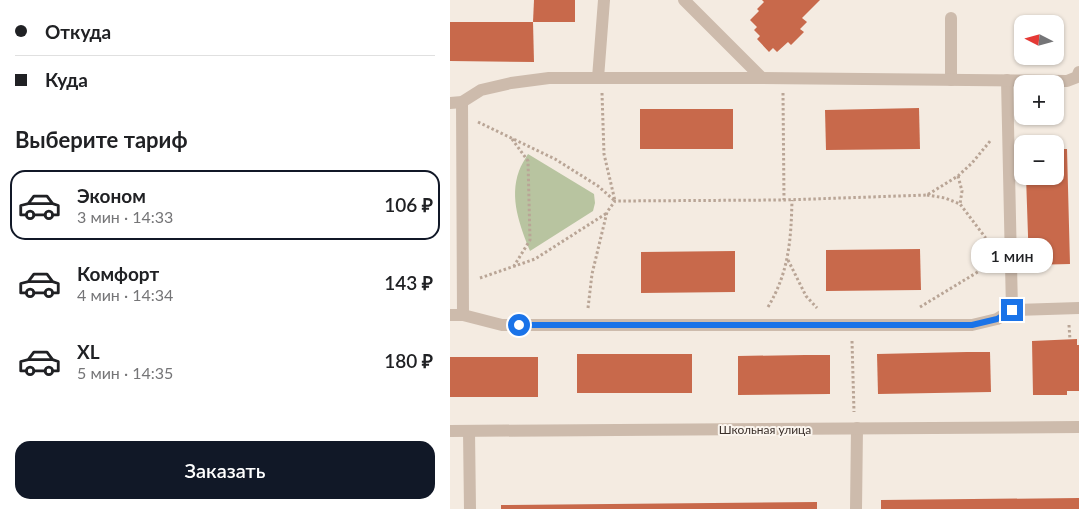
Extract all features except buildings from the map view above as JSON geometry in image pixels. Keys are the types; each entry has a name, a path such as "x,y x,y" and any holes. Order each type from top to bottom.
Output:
{"street":[{"path":"598,78 604,0"},
{"path":"685,0 762,78"},
{"path":"951,18 951,80"},
{"path":"1079,72 1077,77 1068,81 549,78 511,82 482,90 458,106 463,284 456,315 502,325 972,325 997,319 1012,310 1079,308"},
{"path":"1007,80 1012,310"},
{"path":"855,422 856,509"},
{"name":"Школьная улица","path":"450,431 855,422 1079,427"},
{"path":"469,431 470,509"}],"path":[{"path":"463,284 534,259 607,212 615,201 604,154 602,88 598,78"},
{"path":"783,78 784,200"},
{"path":"458,106 511,138 562,164 598,186 615,201 792,200 927,195 945,198 960,204 985,237 986,267"},
{"path":"927,195 958,176 972,163 1001,127 1008,125"},
{"path":"511,138 528,161 530,240 514,266"},
{"path":"958,176 962,191 960,204"},
{"path":"761,325 763,315 782,280 788,260 792,225 792,200"},
{"path":"586,325 592,274 607,212"},
{"path":"788,260 806,296 823,315 826,325"},
{"path":"986,267 1012,279"},
{"path":"908,325 912,312 986,267"},
{"path":"852,325 855,422"}],"green space":[{"path":"528,154 594,194 595,203 593,211 530,251 519,222 515,202 516,181"}],"route":[{"path":"519,325 972,325 997,319 1012,310"}]}
